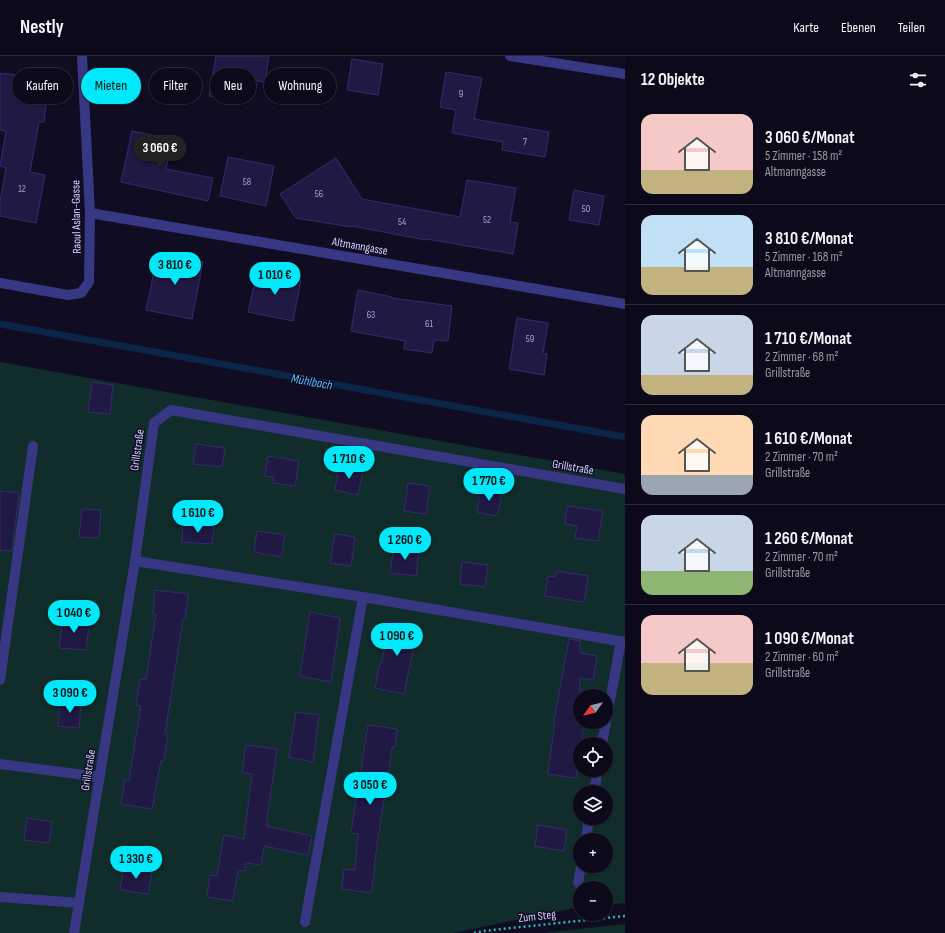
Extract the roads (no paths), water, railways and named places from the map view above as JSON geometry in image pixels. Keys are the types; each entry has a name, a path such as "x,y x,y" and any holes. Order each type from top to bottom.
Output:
{"street":[{"name":"Raoul Aslan-Gasse","path":"0,283 68,295 81,293 89,282 90,213 82,56"},
{"path":"510,56 625,74"},
{"name":"Altmanngasse","path":"90,213 625,304"},
{"name":"Grillstraße","path":"74,933 136,561 154,423 171,410 625,489"},
{"path":"0,680 33,446"},
{"path":"136,561 363,597 623,642 603,737"},
{"path":"305,922 363,597"},
{"path":"0,764 100,777"},
{"path":"0,897 79,903"}],"waterway":[{"name":"Mühlbach","path":"0,324 625,437"}]}
